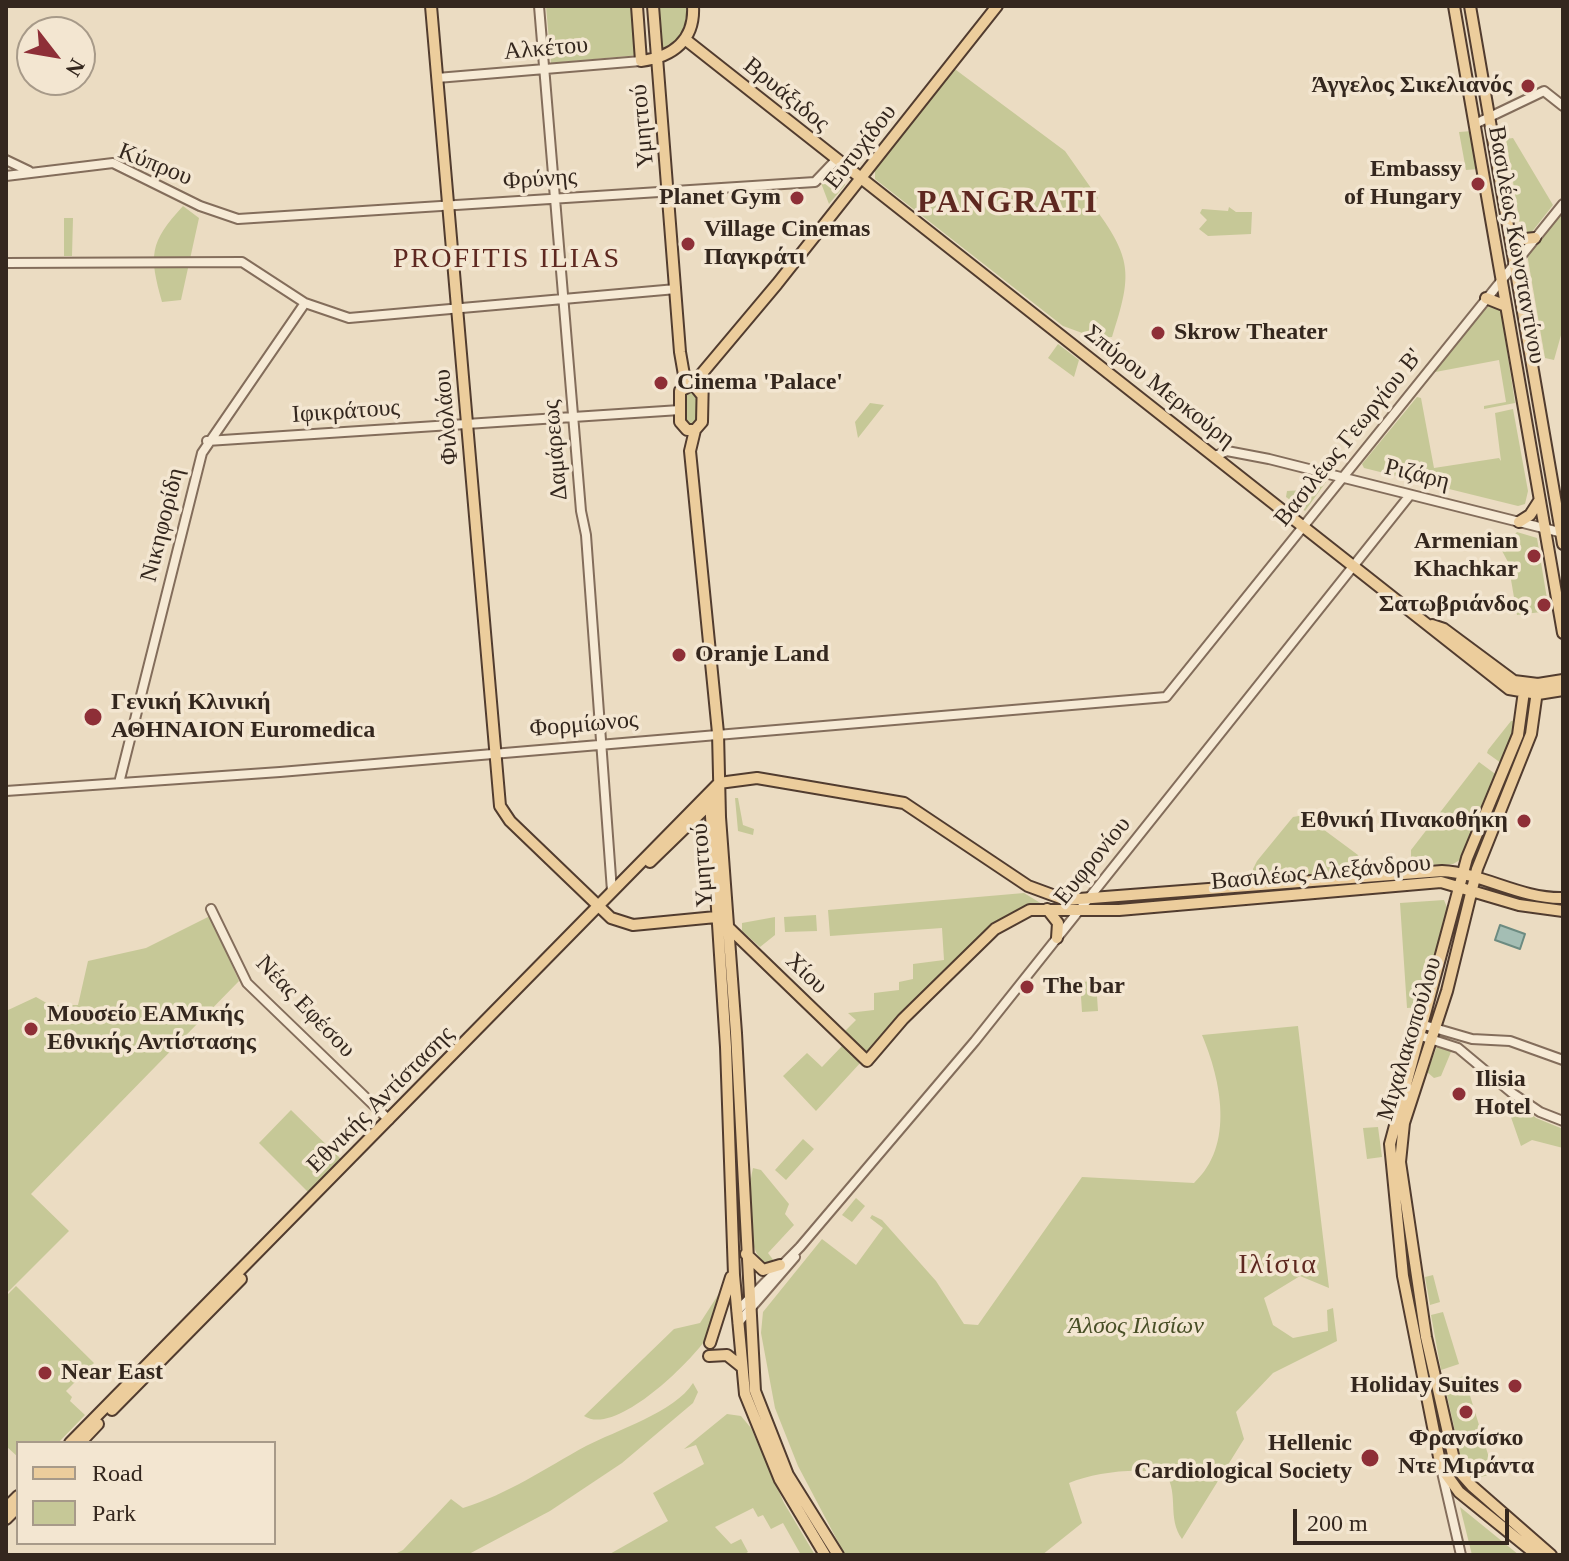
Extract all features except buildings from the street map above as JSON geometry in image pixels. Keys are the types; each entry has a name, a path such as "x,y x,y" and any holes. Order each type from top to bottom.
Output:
{"main road":[{"name":"Φιλολάου","path":"431,6 500,806 510,821 600,909"},
{"name":"Υμηττού","path":"637,6 641,61"},
{"name":"Υμηττού","path":"653,6 683,371 691,384"},
{"path":"657,59 670,54 686,40 691,28 693,6"},
{"name":"Ευτυχίδου","path":"691,384 703,375 861,180 997,6"},
{"name":"Βασιλέως Κωνσταντίνου","path":"1454,6 1563,633"},
{"name":"Βασιλέως Κωνσταντίνου","path":"1470,6 1562,537"},
{"name":"Βρυάξιδος","path":"686,40 861,180"},
{"name":"Αλκέτου","path":"641,61 657,59"},
{"name":"Σπύρου Μερκούρη","path":"861,180 1432,625 1444,629 1525,688"},
{"path":"1509,231 1525,239 1535,238"},
{"path":"1486,298 1506,306"},
{"name":"Υμηττού","path":"703,375 702,422 690,442 718,733 712,834 742,1368 748,1409 773,1465 825,1555"},
{"path":"695,430 681,425 680,391 691,384 702,395"},
{"path":"1519,522 1530,515 1540,499"},
{"name":"Σπύρου Μερκούρη","path":"1432,625 1438,636 1509,689 1538,689"},
{"path":"1538,689 1563,680"},
{"name":"Μιχαλακοπούλου","path":"1525,688 1518,735 1463,874 1428,1032 1393,1122 1390,1162 1403,1276 1441,1467 1459,1492 1537,1555"},
{"path":"1509,689 1519,699 1523,710"},
{"path":"1538,689 1563,690"},
{"name":"Μιχαλακοπούλου","path":"1538,689 1531,734 1476,877 1428,1032 1404,1123 1400,1155 1431,1363 1456,1468 1472,1486 1551,1555"},
{"name":"Βασιλέως Αλεξάνδρου","path":"714,794 757,778 904,803 1028,886 1053,898 1087,901 1442,871 1476,877 1530,895 1563,898"},
{"name":"Υμηττού","path":"714,794 728,928 745,1252 759,1407 788,1475 838,1555"},
{"name":"Εθνικής Αντίστασης","path":"72,1441 600,909 691,823 714,794"},
{"name":"Εθνικής Αντίστασης","path":"82,1441 600,909 612,891 714,794"},
{"path":"691,823 703,824 712,834"},
{"path":"1429,882 1449,893 1455,905"},
{"name":"Βασιλέως Αλεξάνδρου","path":"867,1061 903,1019 995,929 1019,914 1047,909 1079,911 1429,882 1472,889 1519,905 1563,911"},
{"path":"600,909 619,922 633,925 716,917"},
{"path":"1047,909 1058,923 1057,938"},
{"name":"Χίου","path":"716,917 867,1061"},
{"path":"745,1252 763,1270 780,1265"},
{"path":"710,1343 734,1267"},
{"path":"709,1356 727,1355 742,1368"}],"street":[{"name":"Δαμάρεως","path":"539,6 573,417 586,535 612,891"},
{"name":"Αλκέτου","path":"437,78 641,61"},
{"path":"1475,124 1544,91 1563,106"},
{"path":"6,160 30,172"},
{"name":"Φρύνης","path":"238,219 815,182 835,161"},
{"name":"Κύπρου","path":"6,176 113,163 200,206 238,219"},
{"name":"Βασιλέως Γεωργίου Β'","path":"1166,697 1563,204"},
{"path":"6,263 242,262 305,303 349,318 676,289"},
{"name":"Νικηφορίδη","path":"119,783 175,552 207,441 305,303"},
{"name":"Ιφικράτους","path":"207,441 680,410"},
{"name":"Ριζάρη","path":"1215,456 1232,451 1519,522 1562,537"},
{"name":"Ευφρονίου","path":"738,1323 975,1041 1410,495"},
{"name":"Φορμίωνος","path":"6,791 1166,697"},
{"name":"Νέας Εφέσου","path":"211,909 247,983 389,1120"},
{"path":"1428,1032 1510,1041 1563,1060"},
{"path":"1428,1032 1458,1048 1540,1112 1563,1121"},
{"name":"Ευφρονίου","path":"737,1311 800,1247"},
{"name":"Μιχαλακοπούλου","path":"1441,1467 1461,1555"}],"green space":[{"path":"546,6 634,6 639,55 551,63"},
{"path":"653,6 693,6 691,28 657,59"},
{"path":"952,67 1065,151 1098,198 1092,204 1115,239 1125,267 1123,297 1112,337 1096,338 1063,326 875,179 875,166"},
{"path":"1472,131 1478,169 1466,170 1459,132"},
{"path":"1513,138 1553,205 1531,233 1521,231 1506,139"},
{"path":"858,144 876,148 862,160 851,152"},
{"path":"833,171 842,174 845,185 829,204 821,183"},
{"path":"183,206 199,218 181,300 162,302 155,272 155,250 164,230"},
{"path":"1229,207 1236,212 1252,212 1251,234 1208,236 1199,229 1207,220 1200,213 1202,209 1228,211"},
{"path":"1563,208 1563,328 1554,360 1545,358 1527,254"},
{"path":"64,218 73,218 72,256 64,256"},
{"path":"1490,302 1500,305 1515,403 1484,409 1484,406 1506,402 1499,360 1430,373"},
{"path":"1058,344 1079,360 1074,377 1048,358"},
{"path":"683,390 697,390 700,418 696,425 685,425"},
{"path":"1417,397 1421,398 1434,468 1499,458 1501,461 1495,413 1513,409 1528,491 1525,504 1518,506 1364,468 1362,464"},
{"path":"870,403 884,405 858,438 855,422"},
{"path":"1307,479 1326,482 1305,511 1286,497 1287,491 1304,490"},
{"path":"1517,532 1537,538 1549,611 1517,615 1508,562 1501,549"},
{"path":"1518,720 1505,762 1501,763 1487,753 1488,750 1511,721"},
{"path":"1479,762 1498,776 1460,860 1453,864 1418,865 1411,857 1411,850"},
{"path":"735,798 738,798 743,825 754,829 753,835 738,831"},
{"path":"1304,815 1358,855 1360,859 1356,869 1350,873 1265,880 1254,875 1257,861 1293,817"},
{"path":"1024,893 1042,904 1018,909 990,928 869,1054 845,1031 856,1020 848,1013 874,1010 874,993 899,990 899,982 913,979 913,964 944,960 942,928 830,936 828,910"},
{"path":"1444,900 1449,912 1422,1007 1407,1008 1400,903"},
{"path":"816,915 817,931 785,932 784,917"},
{"path":"210,916 239,981 31,1194 69,1231 6,1294 6,1011 36,997 50,1005 78,1005 88,961 146,948"},
{"path":"775,917 775,935 760,947 742,931 742,923"},
{"path":"1096,981 1098,1011 1082,1012 1080,982"},
{"name":"Άλσος Ιλισίων","path":"1298,1026 1329,1288 1300,1276 1264,1298 1273,1325 1293,1338 1328,1331 1327,1310 1333,1308 1337,1341 1273,1373 1236,1412 1244,1439 1182,1539 1175,1523 1172,1490 1166,1474 1131,1471 1091,1476 1069,1483 1082,1523 1042,1555 845,1555 798,1466 775,1408 761,1333 763,1312 822,1239 856,1265 883,1228 870,1218 872,1215 882,1220 936,1281 964,1324 978,1325 1082,1177 1194,1183 1207,1168 1220,1131 1220,1112 1215,1072 1202,1035"},
{"path":"844,1044 862,1061 816,1111 783,1076 807,1053 822,1067"},
{"path":"1438,1044 1451,1052 1441,1076 1434,1078 1427,1072"},
{"path":"1513,1098 1536,1118 1563,1129 1563,1148 1532,1140 1521,1146 1506,1103"},
{"path":"291,1110 342,1160 309,1193 259,1143"},
{"path":"1378,1127 1382,1157 1367,1159 1363,1128"},
{"path":"803,1139 814,1149 786,1180 775,1170"},
{"path":"753,1168 761,1170 789,1204 785,1214 794,1225 768,1253 774,1261 766,1265 754,1246 749,1220"},
{"path":"856,1198 865,1206 852,1222 842,1215"},
{"path":"1433,1275 1440,1302 1430,1305 1425,1277"},
{"path":"727,1281 709,1335 687,1362 652,1393 615,1416 598,1420 584,1416 674,1329 700,1323"},
{"name":"Near East","path":"16,1286 94,1363 66,1391 72,1397 70,1401 85,1415 60,1441 16,1441 16,1455 6,1446 6,1296"},
{"path":"1443,1312 1459,1364 1441,1370 1431,1315"},
{"path":"1464,1376 1494,1474 1480,1477 1462,1463 1444,1382"},
{"path":"693,1383 698,1392 693,1403 622,1463 550,1511 467,1555 393,1555 403,1550 451,1499 463,1508 495,1496 586,1446 659,1412"},
{"path":"727,1414 741,1416 751,1428 784,1503 815,1555 801,1555 783,1523 771,1529 763,1515 758,1517 753,1508 715,1527 731,1544 741,1539 748,1552 743,1555 608,1555 668,1521 653,1493 704,1464 696,1445 684,1449"},
{"path":"1460,1507 1519,1555 1472,1555"}],"shaded area":[{"path":"1500,925 1525,934 1520,949 1495,940"}],"place":[{"name":"Άγγελος Σικελιανός","path":"1528,86"},
{"name":"Embassy of Hungary","path":"1478,184"},
{"name":"Planet Gym","path":"797,198"},
{"name":"Village Cinemas Παγκράτι","path":"688,244"},
{"name":"Skrow Theater","path":"1158,333"},
{"name":"Cinema 'Palace'","path":"661,383"},
{"name":"Armenian Khachkar","path":"1534,556"},
{"name":"Σατωβριάνδος","path":"1544,605"},
{"name":"Oranje Land","path":"679,655"},
{"name":"Γενική Κλινική ΑΘΗΝΑΙΟΝ Euromedica","path":"93,717"},
{"name":"Εθνική Πινακοθήκη","path":"1524,821"},
{"name":"The bar","path":"1027,987"},
{"name":"Μουσείο ΕΑΜικής Εθνικής Αντίστασης","path":"31,1029"},
{"name":"Ilisia Hotel","path":"1459,1094"},
{"name":"Near East","path":"45,1373"},
{"name":"Holiday Suites","path":"1515,1386"},
{"name":"Φρανσίσκο Ντε Μιράντα","path":"1466,1412"},
{"name":"Hellenic Cardiological Society","path":"1370,1458"}],"district":[{"name":"PANGRATI","path":"1008,204"},
{"name":"PROFITIS ILIAS","path":"507,260"},
{"name":"Iλίσια","path":"1278,1266"}]}
